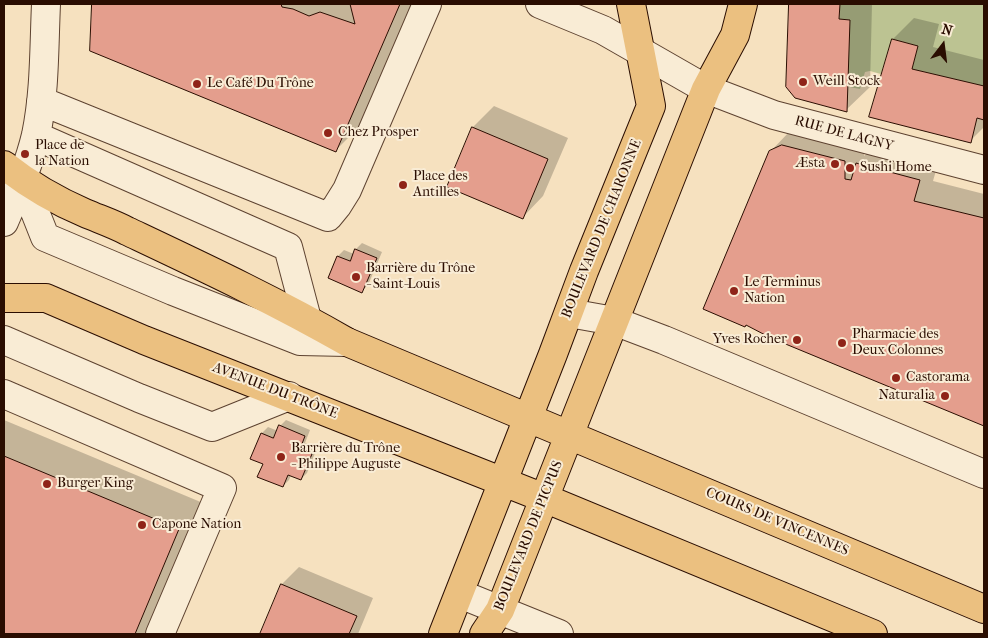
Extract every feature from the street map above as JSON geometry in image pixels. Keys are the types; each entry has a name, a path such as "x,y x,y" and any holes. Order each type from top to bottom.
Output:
{"main road":[{"name":"BOULEVARD DE CHARONNE","path":"503,482 584,271 651,106 631,4"},
{"path":"13,172 84,212 125,230 307,319 347,342 569,435 706,89 734,35 743,4"},
{"name":"AVENUE DU TRÔNE","path":"4,298 46,298 144,340 544,498"},
{"name":"BOULEVARD DE PICPUS","path":"484,634 500,610 569,435"},
{"name":"COURS DE VINCENNES","path":"569,435 984,609"},
{"path":"443,634 503,482"},
{"path":"544,498 873,634"}],"street":[{"path":"4,222 13,172 36,136 41,101 46,4"},
{"path":"41,101 328,217 347,190 427,4"},
{"path":"540,4 590,24 706,89"},
{"name":"RUE DE LAGNY","path":"706,89 774,115 984,170"},
{"path":"36,136 288,247 307,319"},
{"path":"13,172 45,237 173,291 300,341 347,342"},
{"path":"569,312 614,321 664,340 984,474"},
{"path":"4,340 212,427 289,396"},
{"path":"4,394 222,488 160,634"},
{"path":"460,594 559,634"}],"green space":[{"path":"840,4 984,4 983,86 912,69 918,46 892,39 881,74 870,71 865,72 860,89 844,86 850,20 839,19"}],"building":[{"path":"92,4 281,4 282,7 293,9 309,16 320,12 355,24 350,4 400,4 336,152 90,51"},
{"path":"789,4 840,4 839,19 850,20 847,112 795,98 786,87"},
{"path":"892,39 918,46 912,69 984,86 984,120 977,118 971,143 869,117"},
{"path":"472,127 548,159 523,219 447,187"},
{"path":"782,145 845,161 845,179 851,180 856,163 920,180 914,201 984,218 984,426 771,338 746,325 745,327 703,309 769,151"},
{"name":"Barrière du Trône - Saint-Louis","path":"355,249 377,258 362,293 328,278 337,256 350,261"},
{"name":"Barrière du Trône - Philippe Auguste","path":"279,425 305,436 300,449 312,454 301,480 288,475 283,487 257,477 263,464 250,459 261,433 273,438"},
{"path":"4,456 179,529 135,634 4,634"},
{"path":"281,584 357,616 349,634 260,634"}],"place":[{"name":"Weill Stock","path":"803,82"},
{"name":"Le Café Du Trône","path":"197,84"},
{"name":"Chez Prosper","path":"328,133"},
{"name":"Place de la Nation","path":"25,154"},
{"name":"Æsta","path":"835,164"},
{"name":"Sushi Home","path":"850,168"},
{"name":"Place des Antilles","path":"403,185"},
{"name":"Barrière du Trône - Saint-Louis","path":"356,277"},
{"name":"Le Terminus Nation","path":"734,291"},
{"name":"Yves Rocher","path":"797,340"},
{"name":"Pharmacie des Deux Colonnes","path":"842,343"},
{"name":"Castorama","path":"896,378"},
{"name":"Naturalia","path":"945,396"},
{"name":"Barrière du Trône - Philippe Auguste","path":"281,457"},
{"name":"Burger King","path":"47,484"},
{"name":"Capone Nation","path":"142,525"}]}
